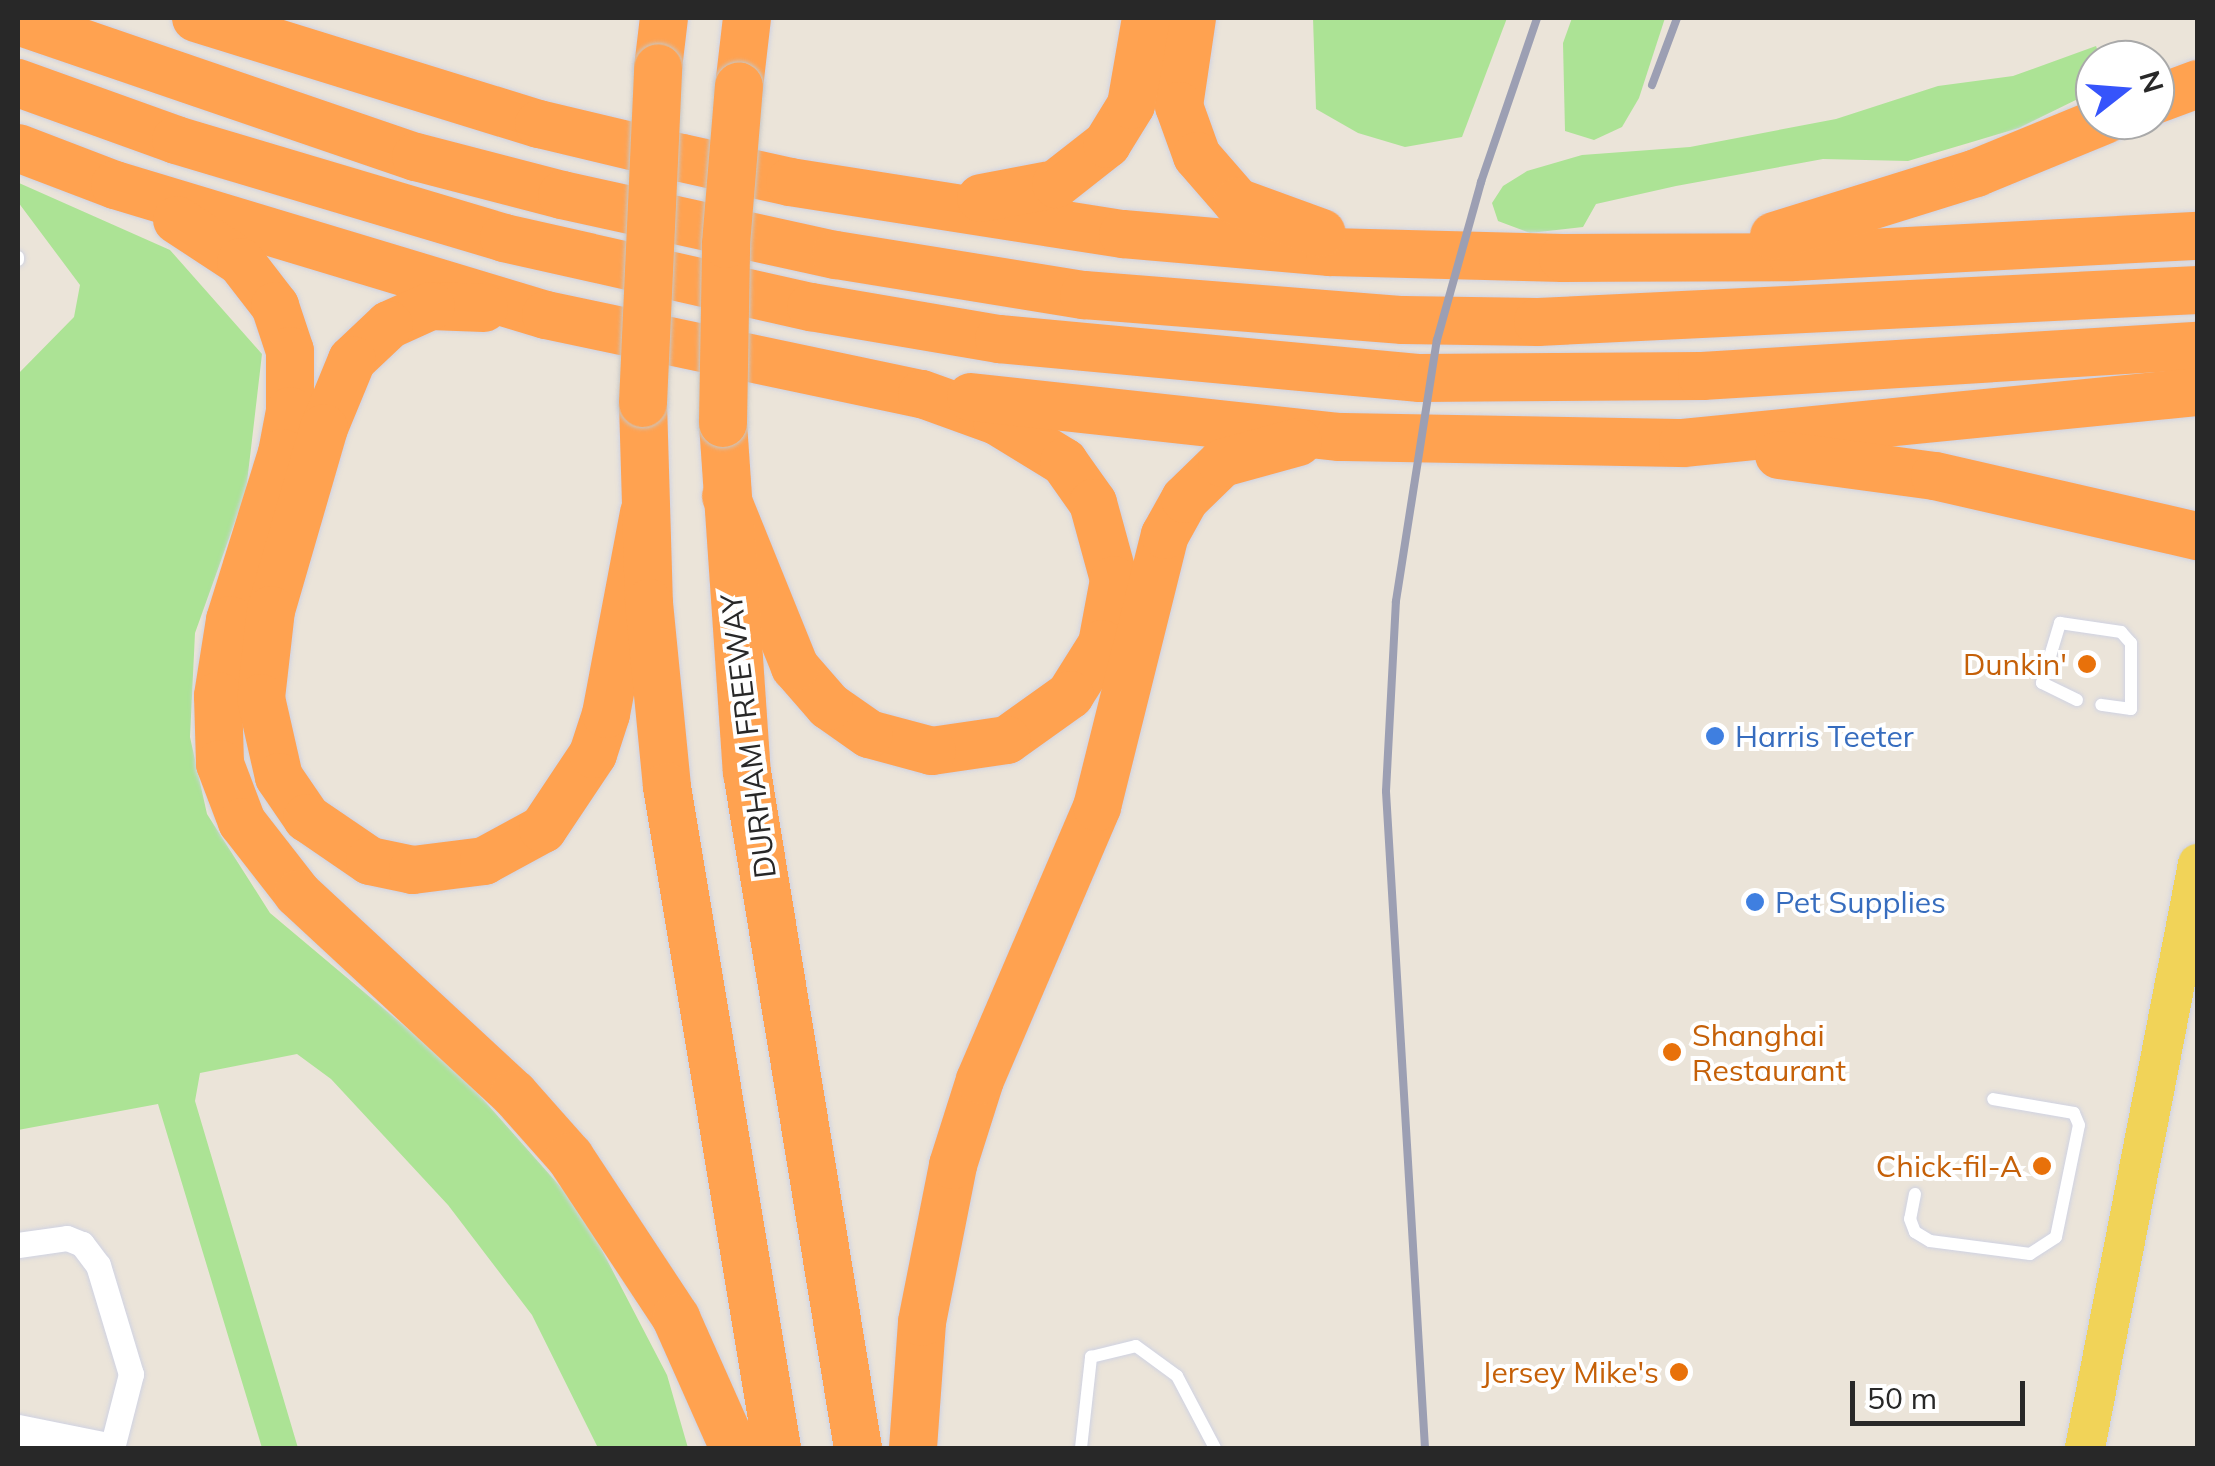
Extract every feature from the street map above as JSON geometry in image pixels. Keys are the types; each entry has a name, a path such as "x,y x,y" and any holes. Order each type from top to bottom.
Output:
{"highway":[{"path":"196,18 539,124 790,182 906,202 1248,246 1428,253 1793,257 2198,236"},
{"path":"275,18 350,68"},
{"path":"664,18 658,68 642,403 644,513 667,787 777,1448"},
{"name":"DURHAM FREEWAY","path":"748,18 726,244 723,423 747,772 858,1448"},
{"path":"906,202 1020,194 1074,174 1123,122 1146,18"},
{"path":"1192,18 1179,106 1186,135 1212,181 1237,202 1292,226 1428,253"},
{"path":"18,22 416,157 562,195 836,255 1084,295 1403,320 1538,322 2198,290"},
{"path":"18,83 176,140 504,238 811,307 1047,345 1420,378 1702,376 2198,346"},
{"path":"1658,256 1826,225 2075,131"},
{"path":"18,148 115,185 546,316 922,394 1340,437 1683,443 1919,473 2198,536"},
{"path":"115,185 241,262 286,328 290,412 230,620 218,696 220,764 242,822 282,878 514,1094 589,1182 676,1318 734,1448"},
{"path":"546,316 432,306 379,332 340,380 300,505 264,658 266,737 279,777 307,818 370,861 412,870 484,861 543,828 597,740 644,513"},
{"path":"1683,443 2198,392"},
{"path":"726,496 796,668 848,722 932,751 972,750 1025,732 1070,695 1095,662 1110,623 1112,559 1093,503 1064,462 1022,432 922,394"},
{"path":"913,1448 922,1322 953,1165 986,1063 1097,807 1164,536 1185,499 1222,463 1340,437"}],"main road":[{"path":"2085,1448 2198,864"}],"street":[{"path":"18,1245 67,1238 82,1244 98,1265 130,1374 112,1448"},
{"path":"18,1432 102,1448"}],"lane":[{"path":"2078,700 2042,684 2060,623 2121,632 2132,643 2131,709 2101,704"},
{"path":"1915,1194 1910,1218 1915,1232 1930,1241 2030,1254 2056,1237 2079,1125 2074,1113 1993,1099"},
{"path":"1081,1448 1090,1357 1136,1346 1177,1376 1215,1448"}],"green space":[{"path":"1313,18 1507,18 1462,137 1405,147 1358,133 1316,109"},
{"path":"1572,18 1665,18 1639,98 1622,127 1594,140 1565,131 1563,43"},
{"path":"2075,54 2075,100 2019,128 1908,161 1823,159 1596,204 1583,227 1530,233 1498,221 1492,203 1503,186 1527,171 1582,155 1690,147 1836,119 1938,86 2013,76"},
{"path":"19,183 170,250 262,354 246,491 195,633 190,737 207,814 270,913 458,1071 581,1210 667,1375 688,1448 598,1448 532,1315 448,1205 331,1079 297,1054 200,1073 195,1101 298,1448 262,1448 158,1104 18,1130 18,374 74,317 80,285 18,202"}],"railway":[{"path":"1425,1448 1386,791 1396,601 1437,340 1481,182 1537,18"},
{"path":"1652,85 1677,18"}],"place":[{"name":"Dunkin'","path":"2087,664"},
{"name":"Harris Teeter","path":"1715,736"},
{"name":"Pet Supplies","path":"1755,902"},
{"name":"Shanghai Restaurant","path":"1672,1052"},
{"name":"Chick-fil-A","path":"2042,1166"},
{"name":"Jersey Mike's","path":"1679,1372"}]}
